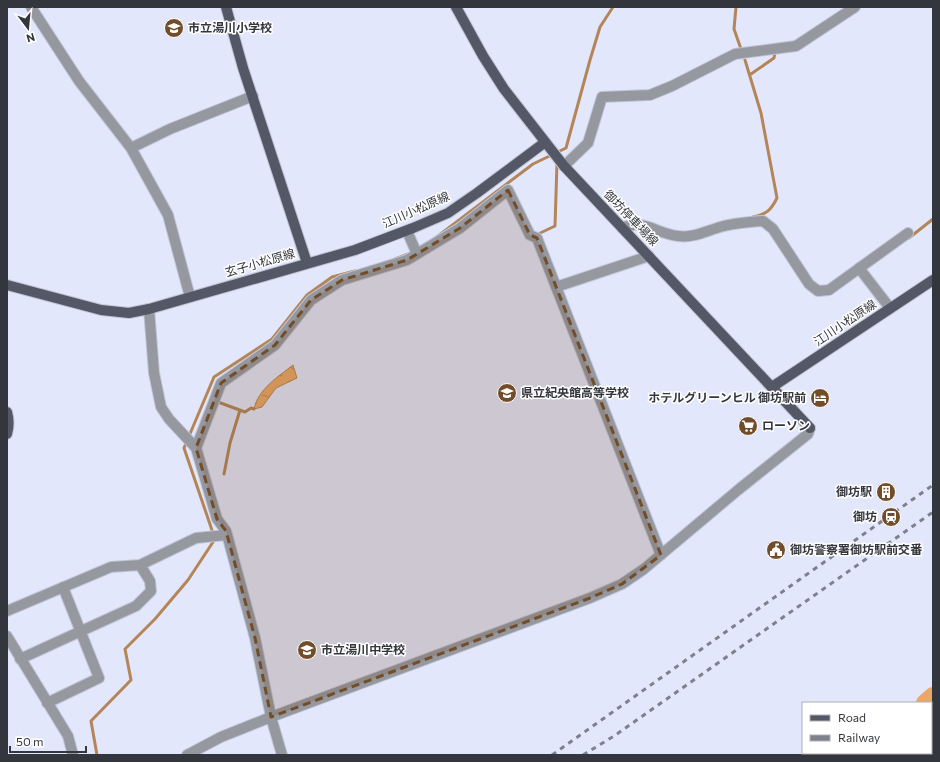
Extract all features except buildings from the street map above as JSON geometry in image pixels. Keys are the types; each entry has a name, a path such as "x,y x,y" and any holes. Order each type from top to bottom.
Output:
{"main road":[{"name":"玄子小松原線","path":"7,285 101,310 129,313 149,309 307,263 252,96 226,7"},
{"name":"御坊停車場線","path":"456,7 483,56 504,89 544,143 810,428"},
{"name":"江川小松原線","path":"307,263 355,250 407,231 448,213 544,143"},
{"name":"江川小松原線","path":"772,387 933,280"},
{"path":"7,412 9,416 9,428 7,434"}],"street":[{"path":"31,7 79,81 131,148 168,214 190,297"},
{"path":"564,166 588,143 602,97 650,95 672,86 735,54 796,46 855,7"},
{"path":"131,148 170,128 252,96"},
{"path":"196,448 221,383 275,345 311,300 342,280 407,260 460,228 508,190 530,235 537,238 661,555"},
{"path":"622,228 630,224 642,224 677,236 692,236 718,227 763,221 772,229 809,284 818,291 829,290 908,233"},
{"path":"407,231 417,254"},
{"path":"556,287 649,256"},
{"path":"859,268 890,308"},
{"path":"149,309 154,373 161,407 169,419 196,448 217,519 226,531 255,638 271,717 282,755"},
{"path":"191,754 221,738 271,717 590,598 622,584 644,569 738,490 808,434 810,428"},
{"path":"7,611 111,567 140,565 196,538 226,535"},
{"path":"20,659 136,606 152,591 150,581 140,565"},
{"path":"47,703 99,678 63,587"},
{"path":"7,636 68,736 73,755"}],"highlighted area":[{"path":"508,190 530,235 537,238 661,555 622,584 590,598 271,717 255,638 226,531 217,519 196,448 221,383 275,345 311,300 342,280 407,260 460,228"}],"water":[{"path":"293,365 297,378 276,388 262,407 254,409 256,402 264,389"}],"waterway":[{"path":"434,239 533,164 566,148 600,27 613,7"},
{"path":"736,7 734,29 741,49"},
{"path":"751,74 774,58 775,52"},
{"path":"745,60 761,113 777,198 773,206 768,211 753,217"},
{"path":"536,235 555,226 557,163"},
{"path":"909,238 933,219"},
{"path":"395,259 411,253"},
{"path":"97,755 91,721 131,680 125,649 155,619 188,580 215,539 184,448 214,377 272,339 307,295 332,277 355,271"},
{"path":"218,402 245,412 251,408 254,409"},
{"path":"224,474 230,443 240,410"},
{"path":"926,702 933,696"}],"railway":[{"path":"552,755 933,485"},
{"path":"583,755 614,736 933,512"}],"place":[{"name":"市立湯川小学校","path":"174,28"},
{"name":"県立紀央館高等学校","path":"507,393"},
{"name":"ホテルグリーンヒル 御坊駅前","path":"820,398"},
{"name":"ローソン","path":"748,426"},
{"name":"御坊駅","path":"886,492"},
{"name":"御坊","path":"891,517"},
{"name":"御坊警察署御坊駅前交番","path":"776,550"},
{"name":"市立湯川中学校","path":"307,650"}]}
